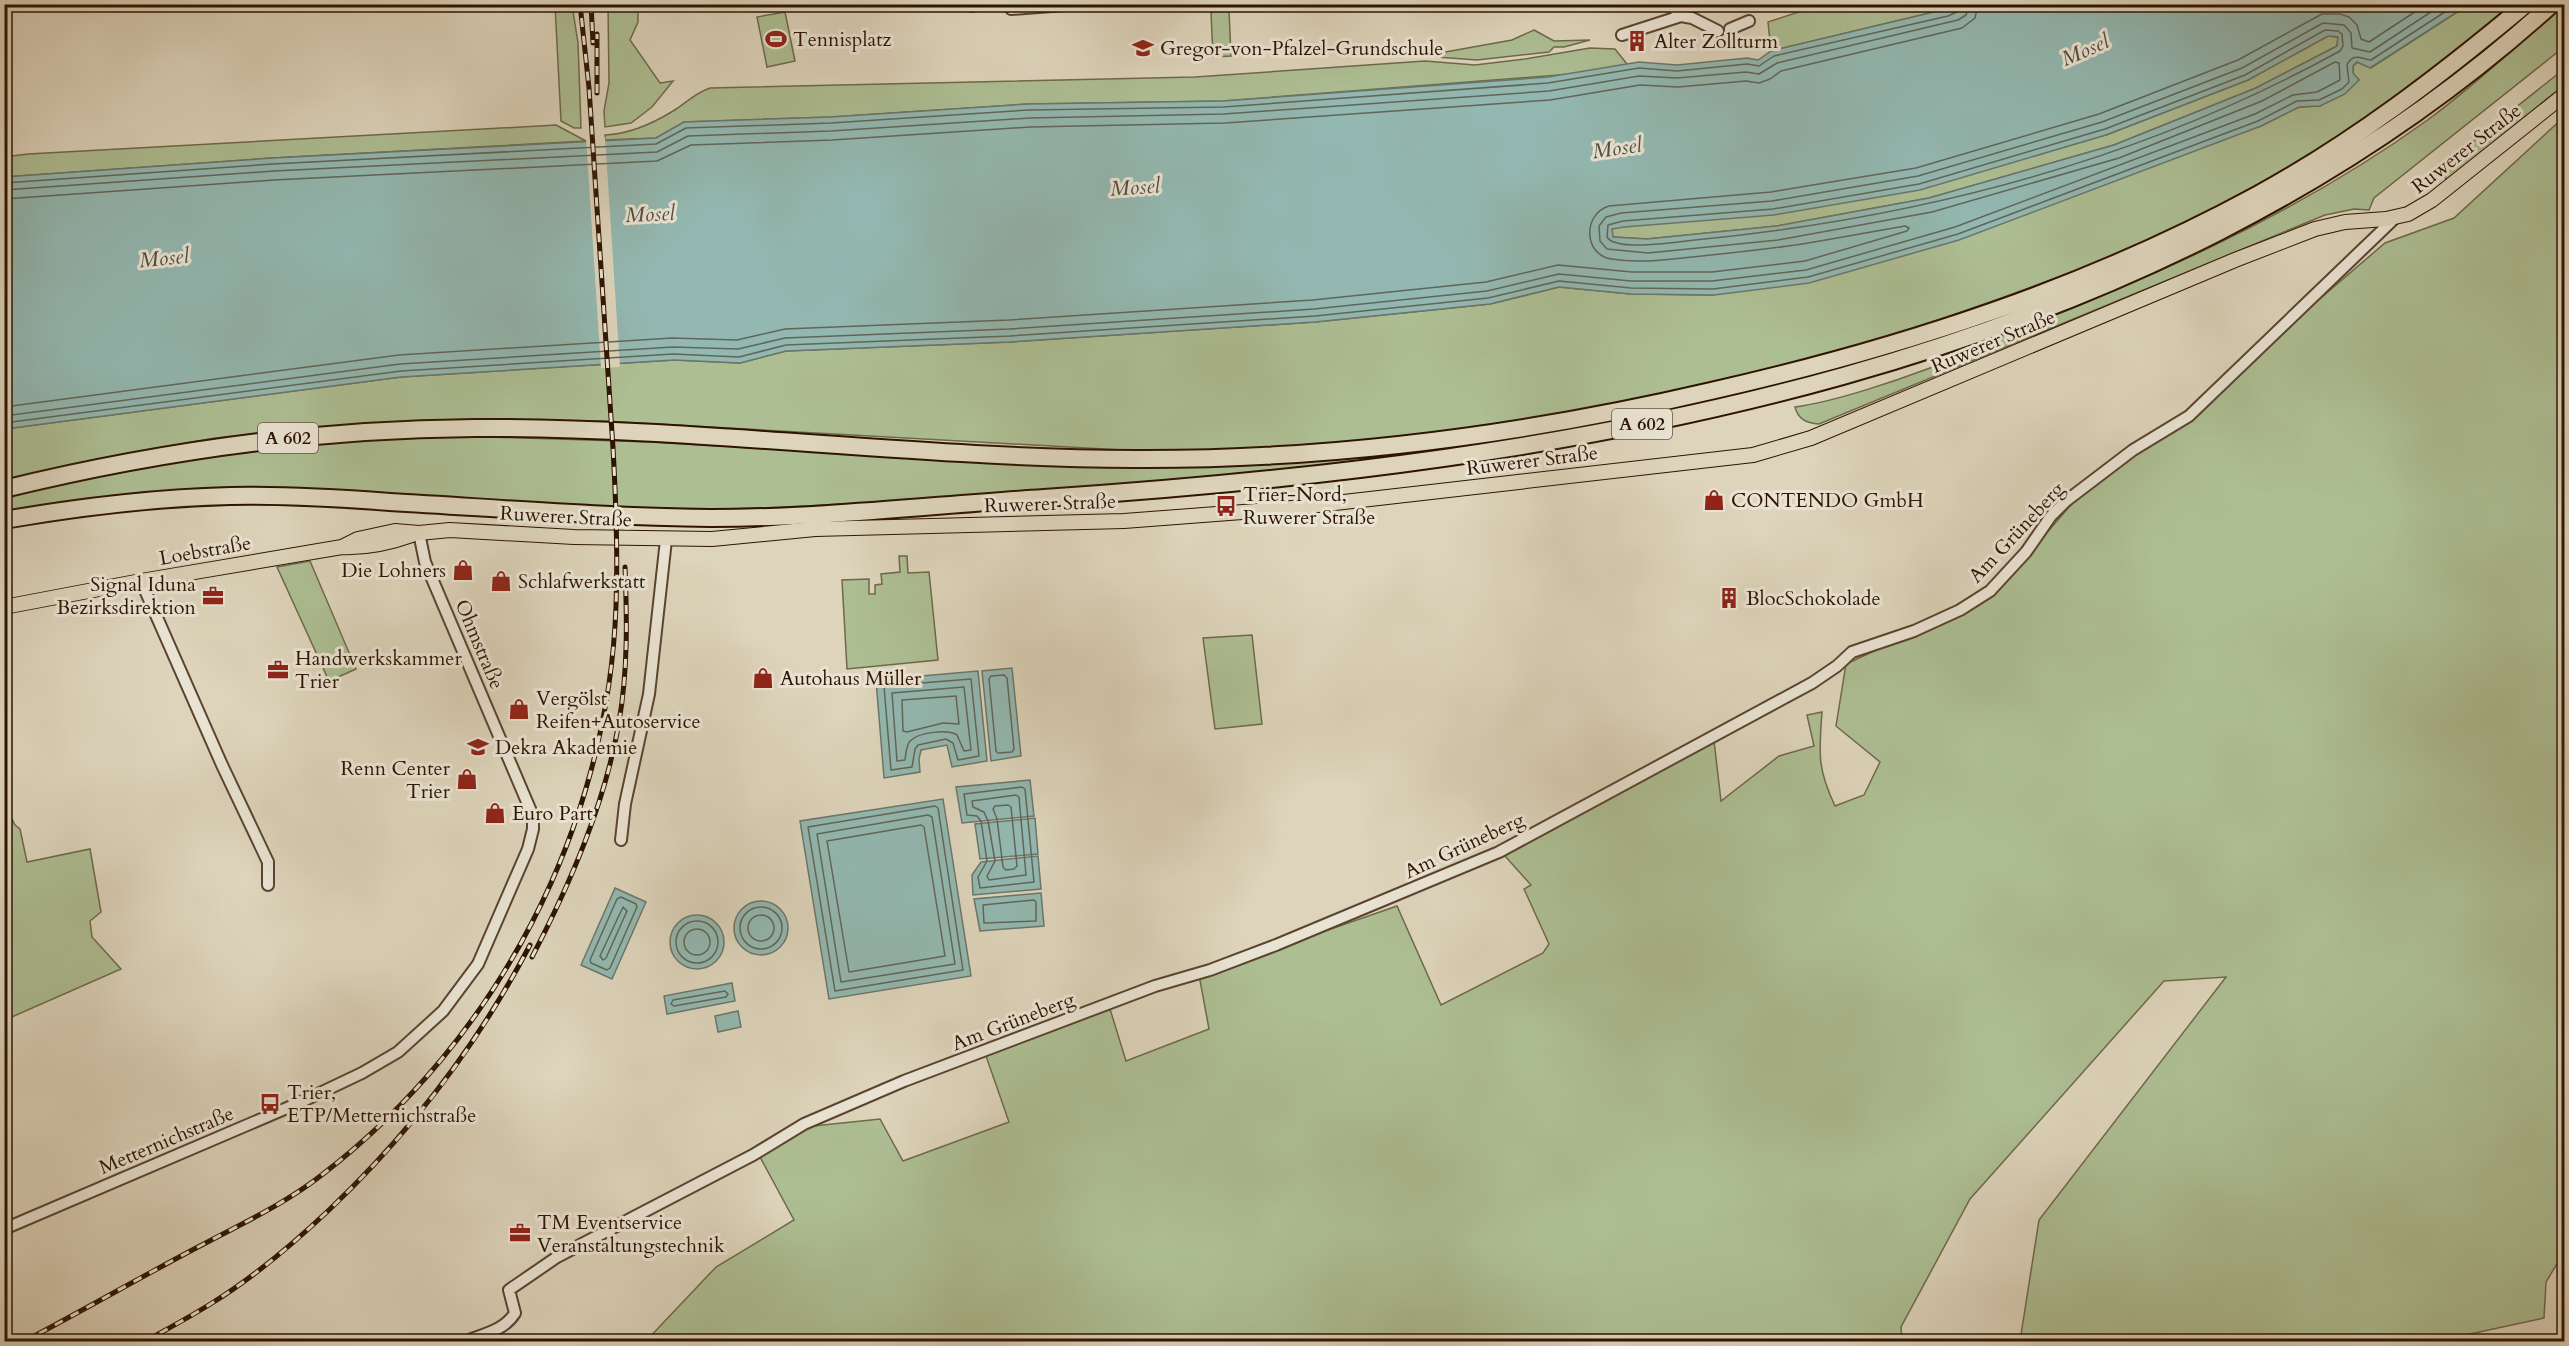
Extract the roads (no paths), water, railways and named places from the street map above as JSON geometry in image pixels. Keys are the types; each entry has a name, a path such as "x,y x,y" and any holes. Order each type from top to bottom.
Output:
{"highway":[{"name":"A 602","path":"4,489 160,456 273,439 423,429 575,430 1014,456 1133,459 1225,458 1409,445 1521,429 1649,406 1773,377 1941,329 2041,294 2181,234 2263,191 2360,132 2409,98 2526,4"},
{"name":"A 602","path":"4,520 125,502 236,496 350,499 634,516 718,518 800,514 1124,492 1329,474 1428,461 1612,430 1763,396 1872,368 2048,308 2188,247 2268,207 2360,152 2465,77 2552,4"}],"main road":[{"name":"Ruwerer Straße","path":"419,533 450,530 666,540 712,539 815,529 1124,521 1238,513 1753,455 1811,438 2308,231 2345,222 2395,218 2419,209 2565,95"},
{"name":"Loebstraße","path":"4,607 141,580 342,547 386,543 419,533"}],"street":[{"path":"1011,9 1078,4"},
{"path":"1622,35 1676,8 1718,31"},
{"path":"1730,29 1749,21"},
{"name":"Am Grüneberg","path":"464,1341 491,1332 512,1318 515,1313 509,1290 557,1257 753,1155 804,1124 904,1081 1144,990 1210,970 1276,945 1499,852 1812,683 1837,666 1852,652 1914,631 1960,610 1990,591 2026,552 2051,516 2066,501 2133,450 2189,416 2395,218"},
{"name":"Ohmstraße","path":"419,533 426,562 531,809 531,836"},
{"path":"621,840 625,804 649,694 666,540"},
{"path":"141,580 222,765 268,861 268,885"},
{"name":"Metternichstraße","path":"4,1229 301,1102 362,1073 405,1048 443,1011 478,964 504,906 531,836"}],"water":[{"name":"Mosel","path":"1963,5 2468,5 2370,68 2357,62 2353,66 2353,73 2359,80 2345,94 2320,106 2299,107 2261,126 1959,240 1809,283 1714,295 1631,294 1559,287 1490,304 1315,322 1010,342 786,351 740,363 674,360 401,377 5,429 4,177 273,158 656,138 684,122 831,117 1029,104 1223,101 1548,77 1639,62 1677,65 1747,58 1758,60 1771,51","holes":["2328,36 2338,37 2337,46 2256,88 2114,145 1929,198 1777,226 1647,239 1613,237 1612,229 1624,227 1774,215 1920,190 2106,135 2248,80"]},
{"path":"1012,668 1021,756 991,761 982,671"},
{"path":"978,671 987,761 952,767 947,745 921,750 920,772 884,778 876,680"},
{"path":"1030,780 1034,816 962,823 956,787"},
{"path":"943,799 971,976 829,999 800,821"},
{"path":"1035,818 1038,854 980,859 975,824"},
{"path":"1038,856 1041,889 973,895 972,875 981,862"},
{"path":"615,888 646,902 612,979 581,965"},
{"path":"1041,893 1044,926 980,931 974,899"},
{"path":"756,901 766,901 780,909 786,918 788,928 786,938 780,947 766,955 756,955 739,943 734,933 734,923 746,906"},
{"path":"697,915 707,917 716,923 722,932 724,942 722,952 716,961 707,967 697,969 687,967 678,961 672,952 670,942 672,932 678,923 687,917"},
{"path":"732,983 735,1001 667,1014 664,996"},
{"path":"738,1011 741,1027 718,1032 715,1016"}],"railway":[{"path":"23,1342 293,1195 323,1174 386,1120 441,1059 491,993 532,922 566,847 591,769 608,688 617,586 613,448 589,88 580,4"},
{"path":"591,4 593,43"},
{"path":"597,34 597,93"},
{"path":"532,957 573,872 595,813 613,753 622,703 625,664 625,567"},
{"path":"144,1342 228,1293 273,1260 359,1180 441,1086 488,1018 530,945"}],"place":[{"name":"Tennisplatz","path":"776,39"},
{"name":"Alter Zollturm","path":"1637,41"},
{"name":"Gregor-von-Pfalzel-Grundschule","path":"1143,48"},
{"name":"CONTENDO GmbH","path":"1714,500"},
{"name":"Trier-Nord, Ruwerer Straße","path":"1226,506"},
{"name":"Die Lohners","path":"463,570"},
{"name":"Schlafwerkstatt","path":"501,581"},
{"name":"Signal Iduna Bezirksdirektion","path":"213,596"},
{"name":"BlocSchokolade","path":"1729,598"},
{"name":"Handwerkskammer Trier","path":"278,670"},
{"name":"Autohaus Müller","path":"763,678"},
{"name":"Vergölst Reifen+Autoservice","path":"519,709"},
{"name":"Dekra Akademie","path":"478,747"},
{"name":"Renn Center Trier","path":"467,779"},
{"name":"Euro Part","path":"495,813"},
{"name":"Trier, ETP/Metternichstraße","path":"270,1104"},
{"name":"TM Eventservice Veranstaltungstechnik","path":"520,1233"}]}
